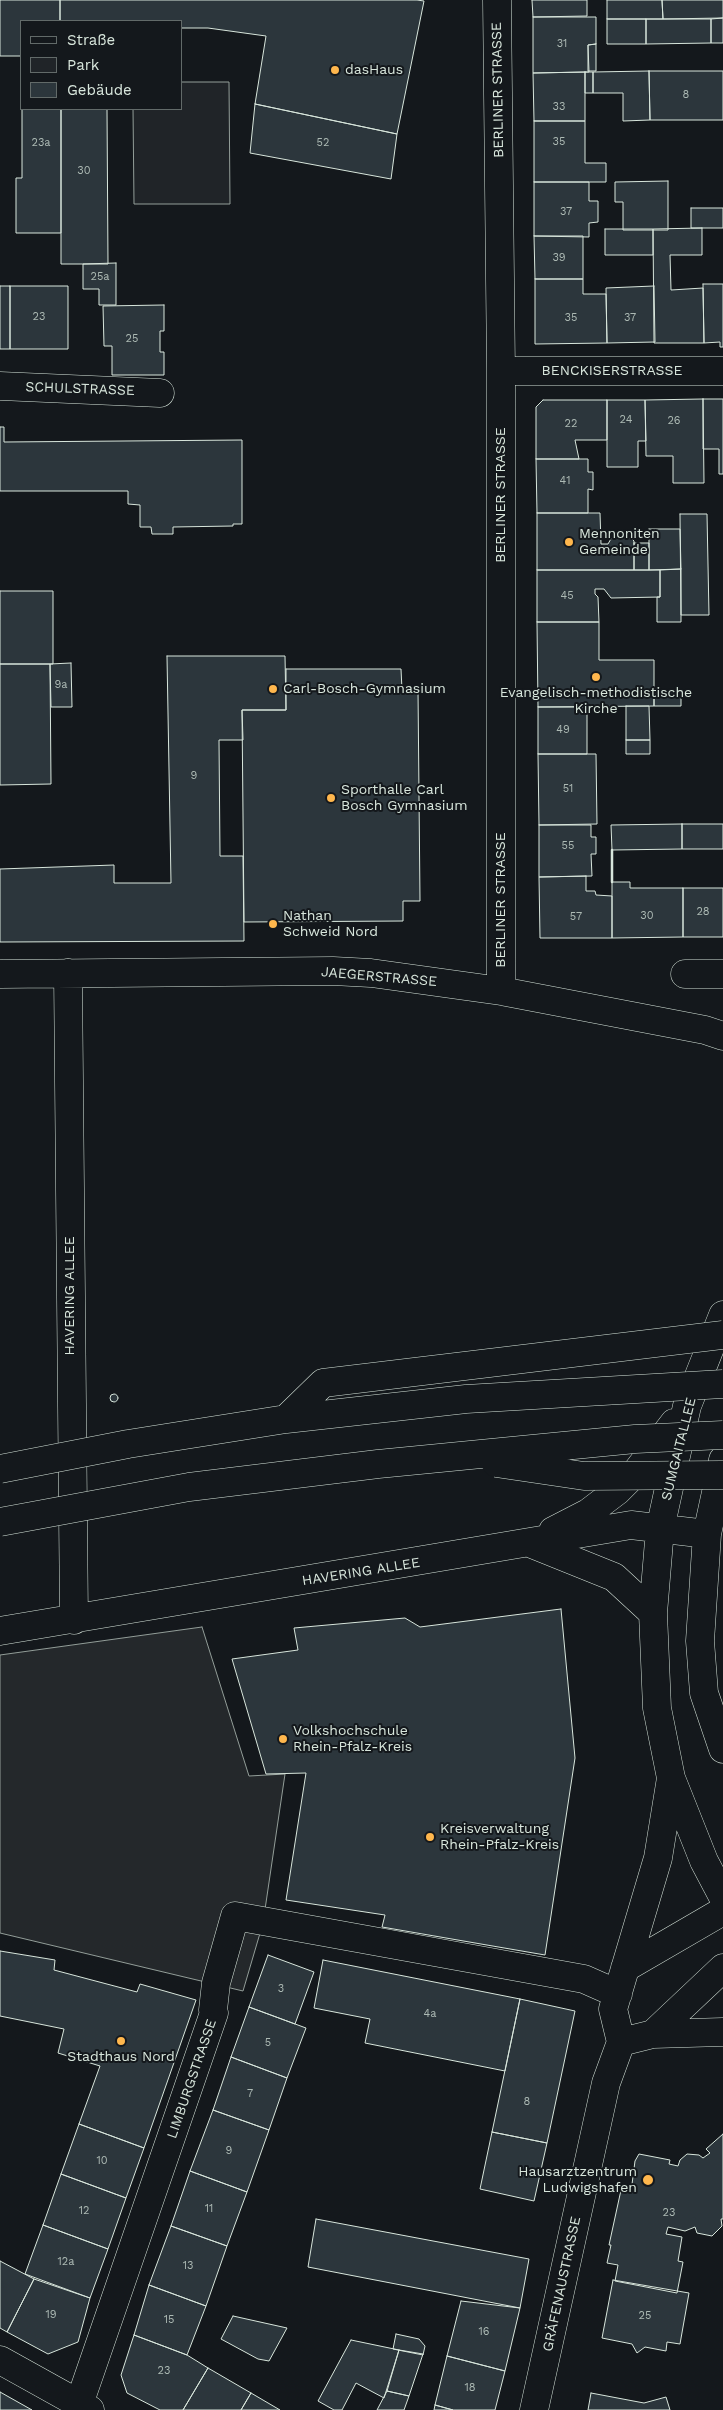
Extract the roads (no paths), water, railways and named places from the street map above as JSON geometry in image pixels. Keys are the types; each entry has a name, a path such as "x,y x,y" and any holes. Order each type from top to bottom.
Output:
{"main road":[{"name":"BERLINER STRASSE","path":"497,0 501,371 501,991"},
{"name":"BENCKISERSTRASSE","path":"501,371 723,371"},
{"name":"SCHULSTRASSE","path":"0,386 160,393"},
{"name":"JAEGERSTRASSE","path":"0,974 333,971 371,973 501,991 714,1033"},
{"name":"HAVERING ALLEE","path":"68,973 74,1620"},
{"path":"685,974 723,974"},
{"path":"714,1033 723,1054"},
{"name":"SUMGAITALLEE","path":"671,1778 657,1708 653,1613 660,1529 687,1406 723,1315"},
{"path":"286,1418 323,1383 723,1336"},
{"path":"0,1469 128,1444 286,1418 466,1399 723,1384"},
{"name":"HAVERING ALLEE","path":"530,1543 588,1513 617,1491 637,1471 687,1406"},
{"path":"0,1522 189,1487 452,1457 635,1439 723,1435"},
{"path":"452,1457 584,1476 721,1475 707,1534 700,1641 704,1693 723,1749"},
{"name":"HAVERING ALLEE","path":"0,1631 631,1525 707,1534"},
{"path":"530,1543 614,1577 653,1613"},
{"path":"671,1778 704,1861 723,1897"},
{"path":"671,1778 658,1858 613,2010 621,2042 653,2034 723,2032"},
{"path":"625,1968 723,1911"},
{"name":"LIMBURGSTRASSE","path":"82,2408 214,2013 216,1984 236,1916 584,1979 618,1994"},
{"path":"653,2034 723,1968"},
{"name":"GRÄFENAUSTRASSE","path":"534,2410 606,2083 621,2042"},
{"path":"0,2360 82,2408"}],"place":[{"name":"dasHaus","path":"335,70"},
{"name":"Mennoniten Gemeinde","path":"569,542"},
{"name":"Evangelisch-methodistische Kirche","path":"596,677"},
{"name":"Carl-Bosch-Gymnasium","path":"273,689"},
{"name":"Sporthalle Carl Bosch Gymnasium","path":"331,798"},
{"name":"Nathan Schweid Nord","path":"273,924"},
{"name":"Volkshochschule Rhein-Pfalz-Kreis","path":"283,1739"},
{"name":"Kreisverwaltung Rhein-Pfalz-Kreis","path":"430,1837"},
{"name":"Stadthaus Nord","path":"121,2041"},
{"name":"Hausarztzentrum Ludwigshafen","path":"648,2180"}]}
